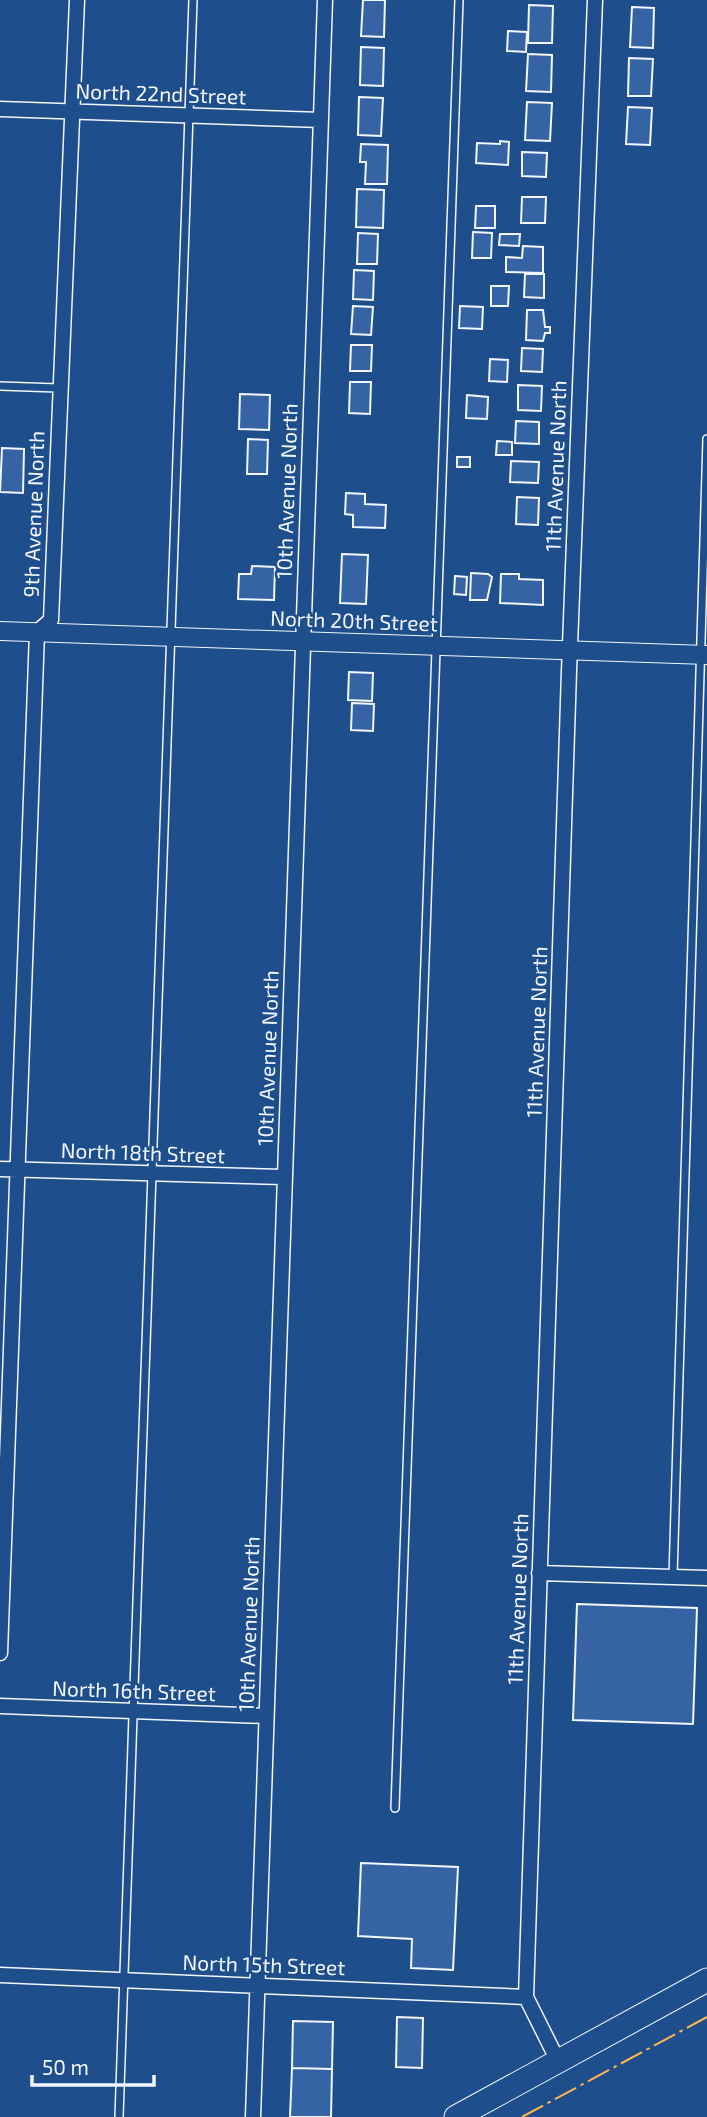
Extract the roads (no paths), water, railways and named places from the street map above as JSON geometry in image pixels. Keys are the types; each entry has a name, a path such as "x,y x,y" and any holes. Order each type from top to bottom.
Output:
{"main road":[{"path":"456,2117 557,2059 707,1980"}],"street":[{"name":"9th Avenue North","path":"0,1653 37,632 51,620 58,388 77,0"},
{"name":"10th Avenue North","path":"253,2117 325,0"},
{"name":"11th Avenue North","path":"557,2059 526,1997 569,650 595,0"},
{"name":"North 22nd Street","path":"0,109 321,120"},
{"name":"North 20th Street","path":"0,631 703,655"},
{"name":"North 18th Street","path":"0,1169 284,1177"},
{"path":"539,1573 707,1578"},
{"name":"North 16th Street","path":"0,1706 266,1716"},
{"name":"North 15th Street","path":"0,1975 257,1983 526,1997"}],"lane":[{"path":"119,2117 193,0"},
{"path":"395,1808 459,0"},
{"path":"0,386 58,388"},
{"path":"673,1577 703,655 707,439"}]}
